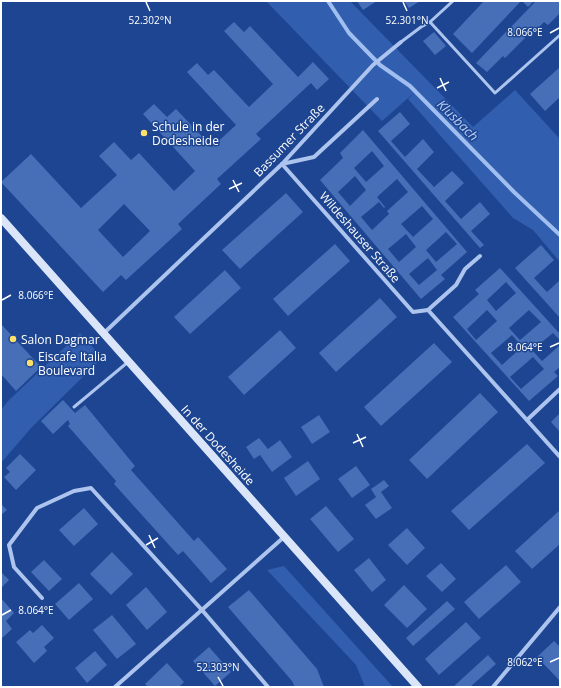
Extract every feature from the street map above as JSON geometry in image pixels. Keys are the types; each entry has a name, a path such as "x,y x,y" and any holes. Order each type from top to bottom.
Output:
{"street":[{"name":"Bassumer Straße","path":"104,333 282,164 373,65 401,42"},
{"path":"282,164 314,157 377,99"},
{"name":"Wildeshauser Straße","path":"282,164 413,312 428,310"},
{"name":"In der Dodesheide","path":"1,218 418,687"},
{"path":"480,256 465,269 456,285 428,310 560,457"},
{"path":"527,420 560,389"},
{"path":"42,598 14,567 9,545 37,508 74,491 91,488 202,610 268,687"},
{"path":"115,687 284,537"},
{"path":"493,687 560,607"}],"lane":[{"path":"401,42 430,22 453,1"},
{"path":"430,22 495,93 560,35"},
{"path":"74,406 128,361"}],"shaded area":[{"path":"266,1 350,1 473,127 515,90 560,139 560,262 533,230 513,218 408,99 415,92 382,121"},
{"path":"80,333 102,358 31,428 1,463 1,410 8,401"},
{"path":"284,566 393,687 365,687 356,665 267,570"}],"building":[{"path":"357,1 377,1 363,10"},
{"path":"404,1 420,1 409,8"},
{"path":"484,1 521,1 472,53 453,34"},
{"path":"522,1 534,1 528,7"},
{"path":"536,1 560,1 560,13 548,25 544,22 530,37 528,35 505,58 503,56 487,72 476,63"},
{"path":"234,22 244,32 250,26 298,77 313,62 329,79 317,90 311,83 256,134 261,139 217,179 221,184 178,224 182,229 126,280 121,275 103,292 1,182 31,154 81,208 117,175 99,156 114,142 131,160 139,153 174,191 195,171 143,114 154,104 167,117 176,109 212,147 236,125 187,72 197,63 208,75 214,70 249,107 273,84 224,31","holes":["124,204 150,231 123,257 98,230"]},
{"path":"434,32 446,46 435,55 423,41"},
{"path":"560,67 560,97 545,111 530,94"},
{"path":"400,112 410,124 391,141 405,157 423,139 434,152 417,169 434,187 452,171 464,183 445,201 461,219 480,202 490,214 471,231 484,245 480,248 378,131"},
{"path":"363,130 467,252 441,275 445,279 421,299 320,180 343,158 340,153","holes":["372,151 384,166 366,182 354,168","355,176 366,190 350,206 338,192","397,179 408,192 387,211 389,214 372,230 361,217 379,202 384,208 385,207 377,197","422,206 433,219 413,237 401,224","446,232 457,244 436,262 426,250","406,234 416,247 399,262 388,249","428,258 437,270 419,285 409,274"]},
{"path":"286,193 303,212 240,269 222,250"},
{"path":"335,244 350,261 288,316 273,299"},
{"path":"541,245 554,260 534,278 547,292 560,280 560,318 515,268"},
{"path":"500,268 560,334 560,340 553,333 532,350 542,361 560,345 560,367 554,372 558,376 529,401 453,317 479,294 475,290","holes":["506,282 516,293 496,311 487,300","487,310 497,321 476,340 467,329","529,310 541,322 520,340 509,328","512,335 522,347 502,365 491,353","533,357 544,369 521,389 510,377"]},
{"path":"225,270 241,288 190,334 174,317"},
{"path":"380,298 397,317 336,372 319,353"},
{"path":"1,324 41,367 16,391 1,374"},
{"path":"280,330 296,348 244,395 228,377"},
{"path":"434,343 452,362 381,426 364,407"},
{"path":"480,393 498,412 427,479 409,460"},
{"path":"63,400 75,413 85,405 135,466 131,470 194,541 198,537 227,569 211,583 183,551 178,555 114,484 116,481 68,426 70,424 68,420 53,434 41,421"},
{"path":"560,413 560,432 551,422"},
{"path":"319,415 330,432 312,444 301,427"},
{"path":"259,438 268,449 280,440 292,457 272,472 260,455 254,459 246,447"},
{"path":"527,444 545,463 469,530 451,511"},
{"path":"20,454 36,470 16,490 4,477 10,472 6,468"},
{"path":"308,461 320,479 296,496 284,478"},
{"path":"356,466 370,485 352,498 338,479"},
{"path":"384,480 389,486 381,492 392,508 376,519 365,505 376,497 371,489"},
{"path":"1,504 7,510 1,515"},
{"path":"326,506 354,539 338,552 310,519"},
{"path":"84,508 98,524 74,546 59,530"},
{"path":"560,510 560,544 532,569 515,551"},
{"path":"407,528 425,548 407,565 388,545"},
{"path":"112,552 133,574 111,595 90,574"},
{"path":"369,558 386,580 372,592 354,570"},
{"path":"44,560 62,579 49,591 31,572"},
{"path":"441,563 456,579 442,592 426,576"},
{"path":"506,565 521,582 479,619 464,602"},
{"path":"1,572 9,580 1,588"},
{"path":"79,583 93,599 69,620 55,604"},
{"path":"404,585 427,609 407,628 384,605"},
{"path":"146,587 167,612 147,630 126,605"},
{"path":"249,590 317,669 324,687 295,687 292,681 228,607"},
{"path":"1,598 14,613 6,621 12,629 1,639"},
{"path":"447,601 455,609 413,646 406,638"},
{"path":"112,615 136,644 117,659 93,630"},
{"path":"466,622 481,638 439,675 425,659"},
{"path":"42,625 54,638 44,647 47,651 34,663 16,642 30,630 33,633"},
{"path":"554,641 560,647 560,681 537,657"},
{"path":"209,647 231,672 215,686 193,661"},
{"path":"95,651 107,665 87,683 75,668"},
{"path":"488,655 496,664 470,687 453,687"},
{"path":"167,663 184,682 179,687 148,687 145,684"}],"waterway":[{"name":"Klusbach","path":"328,1 349,33 380,65 410,86 514,192 560,235"}],"place":[{"name":"Schule in der Dodesheide","path":"144,133"},
{"name":"Salon Dagmar","path":"13,339"},
{"name":"Eiscafe Italia Boulevard","path":"30,363"}]}
